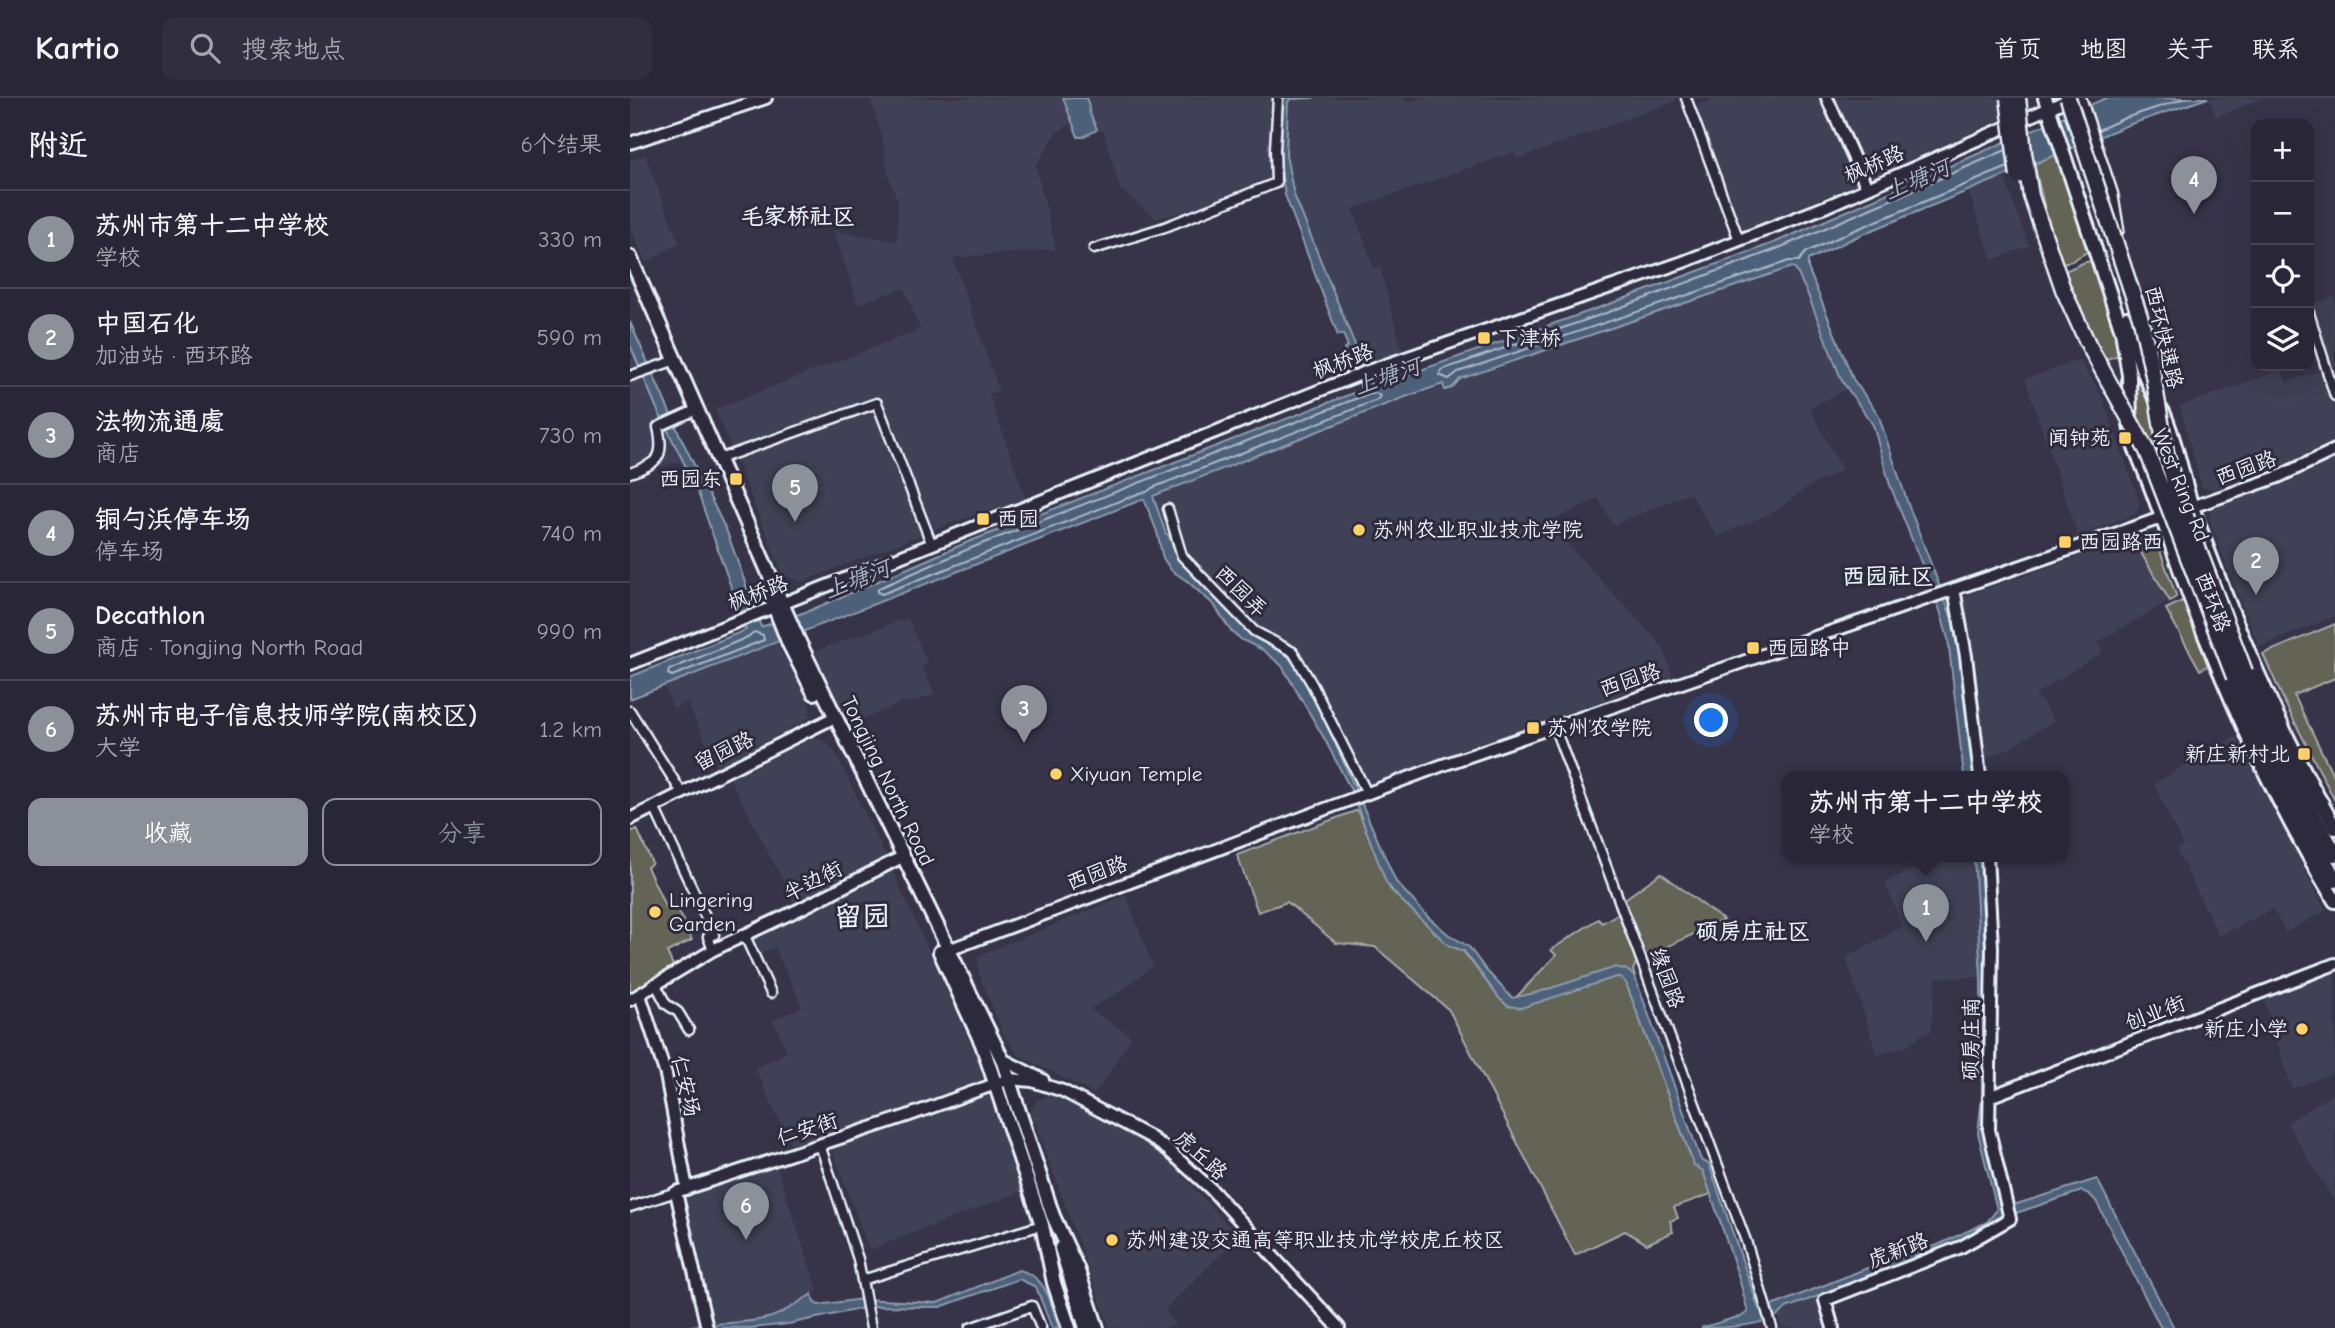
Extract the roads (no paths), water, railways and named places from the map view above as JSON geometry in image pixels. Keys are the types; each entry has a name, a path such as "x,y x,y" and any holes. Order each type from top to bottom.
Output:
{"highway":[{"path":"2008,98 2014,157 2023,204 2043,252 2063,289"},
{"name":"West Ring Rd","path":"2018,98 2031,196 2063,289 2088,344 2147,451 2239,674"},
{"name":"西环快速路","path":"2070,98 2147,344 2173,480 2239,674 2283,769 2335,854"},
{"path":"2078,98 2110,194 2120,255"},
{"path":"2283,769 2321,803"},
{"path":"2283,769 2289,819"},
{"path":"2283,769 2335,880"}],"main road":[{"path":"630,137 747,98"},
{"path":"630,143 766,98"},
{"path":"1827,98 1867,188"},
{"name":"枫桥路","path":"630,664 740,620 777,612 932,545 1371,370 1739,240 1867,188 2070,98"},
{"name":"西环路","path":"2052,108 2122,331 2129,375 2131,437 2204,633 2271,786 2335,901"},
{"name":"西环路","path":"2068,159 2146,379 2166,419 2192,507 2253,667 2274,713 2335,828"},
{"name":"Tongjing North Road","path":"630,257 777,612 901,857 944,951 982,1044 1042,1225 1054,1283 1069,1328"},
{"name":"Tongjing North Road","path":"630,274 670,362 719,459 777,612"},
{"name":"西园路","path":"944,951 1554,726 2278,477 2335,450"},
{"path":"1954,589 1966,656 1979,771"},
{"name":"留园路","path":"630,819 832,719"},
{"name":"半边街","path":"635,997 713,950 901,857"},
{"name":"硕房庄南","path":"1987,862 1992,947 1989,1130 2008,1214"},
{"name":"Tongjing North Road","path":"944,951 1002,1059 1054,1218 1077,1268 1097,1328"},
{"name":"创业街","path":"1989,1097 2335,964"},
{"name":"仁安场","path":"635,997 666,1075 682,1190 706,1324"},
{"path":"1002,1059 1063,1091"},
{"name":"虎丘路","path":"995,1084 1010,1079 1032,1081 1063,1091 1150,1137 1210,1188 1339,1328"},
{"name":"仁安街","path":"682,1190 995,1084"},
{"name":"虎新路","path":"1833,1328 1825,1300 1961,1247 2008,1214"},
{"path":"1054,1218 1068,1274 1086,1328"},
{"path":"1042,1225 1077,1328"}],"street":[{"path":"1094,249 1166,227 1276,183 1278,98"},
{"path":"1686,98 1739,240"},
{"path":"2314,329 2335,396"},
{"path":"634,374 670,362"},
{"path":"719,459 877,402 932,545"},
{"path":"630,473 657,461 661,451 658,427 694,411"},
{"name":"西园弄","path":"1168,509 1182,556 1254,631 1293,652 1312,684 1359,796"},
{"path":"630,711 682,793"},
{"name":"缘园路","path":"1554,726 1746,1241 1771,1324"},
{"path":"654,807 714,934 708,937 713,950"},
{"path":"745,936 771,993"},
{"path":"655,983 666,1004 681,1015 689,1030"},
{"path":"820,1145 858,1259 871,1328"},
{"name":"仁安街","path":"630,1207 682,1190"},
{"path":"862,1280 1042,1225"},
{"path":"970,1328 1032,1307 1041,1328"}],"water":[{"path":"1063,98 1087,98 1097,129 1078,137"},
{"path":"1281,98 1314,98 1291,99 1288,102 1286,155 1294,195 1372,387 1604,306 1776,242 2106,98 2208,98 2128,125 1858,236 1808,260 1808,268 1853,379 1878,414 1908,504 1961,642 1976,771 1963,771 1948,639 1939,607 1890,485 1873,425 1842,381 1795,268 1460,379 1452,388 1445,390 1443,384 1405,397 1153,496 1166,534 1183,565 1287,655 1298,668 1315,697 1396,882 1428,917 1469,947 1512,998 1616,967 1627,970 1635,977 1701,1160 1709,1164 1759,1309 1870,1267 1938,1245 1987,1222 1997,1210 1978,1133 1982,1097 1981,977 1974,862 1983,862 1988,924 1986,1133 2004,1208 2097,1179 2174,1328 2161,1328 2096,1201 2082,1191 2004,1217 1999,1222 1930,1254 1786,1308 1770,1319 1746,1325 1701,1328 1739,1318 1748,1312 1703,1171 1694,1165 1626,983 1616,977 1521,1008 1508,1006 1464,951 1448,945 1396,895 1386,882 1350,788 1282,666 1263,650 1242,640 1231,631 1214,605 1171,570 1163,558 1157,532 1144,499 630,699 630,677 746,630 696,487 657,409 630,345 630,322 682,440 727,532 761,627 811,610 968,542 1361,390 1344,348 1348,346 1343,334 1338,335 1285,195 1278,152"},
{"path":"1019,1270 1036,1278 1042,1285 1059,1328 1052,1328 1036,1287 1019,1279 940,1307 874,1306 788,1324 752,1328 679,1328 768,1318 812,1294 818,1305 862,1299 937,1303"}],"place":[{"name":"铜勺浜停车场","path":"2194,214"},
{"name":"下津桥","path":"1484,338"},
{"name":"闻钟苑","path":"2125,438"},
{"name":"西园东","path":"736,479"},
{"name":"西园","path":"983,519"},
{"name":"Decathlon","path":"795,522"},
{"name":"苏州农业职业技术学院","path":"1359,530"},
{"name":"西园路西","path":"2065,542"},
{"name":"中国石化","path":"2256,595"},
{"name":"西园路中","path":"1753,648"},
{"name":"苏州农学院","path":"1533,728"},
{"name":"法物流通䖏","path":"1024,743"},
{"name":"新庄新村北","path":"2304,754"},
{"name":"Xiyuan Temple","path":"1056,774"},
{"name":"Lingering Garden","path":"655,912"},
{"name":"苏州市第十二中学校","path":"1926,942"},
{"name":"新庄小学","path":"2302,1029"},
{"name":"苏州市电子信息技师学院(南校区)","path":"746,1240"},
{"name":"苏州建设交通高等职业技术学校虎丘校区","path":"1112,1240"}],"district":[{"name":"毛家桥社区","path":"798,216"},
{"name":"西园社区","path":"1888,576"},
{"name":"留园","path":"862,916"},
{"name":"硕房庄社区","path":"1753,931"}],"water label":[{"name":"上塘河","path":"1917,179"},
{"name":"上塘河","path":"1387,376"},
{"name":"上塘河","path":"857,579"}]}
